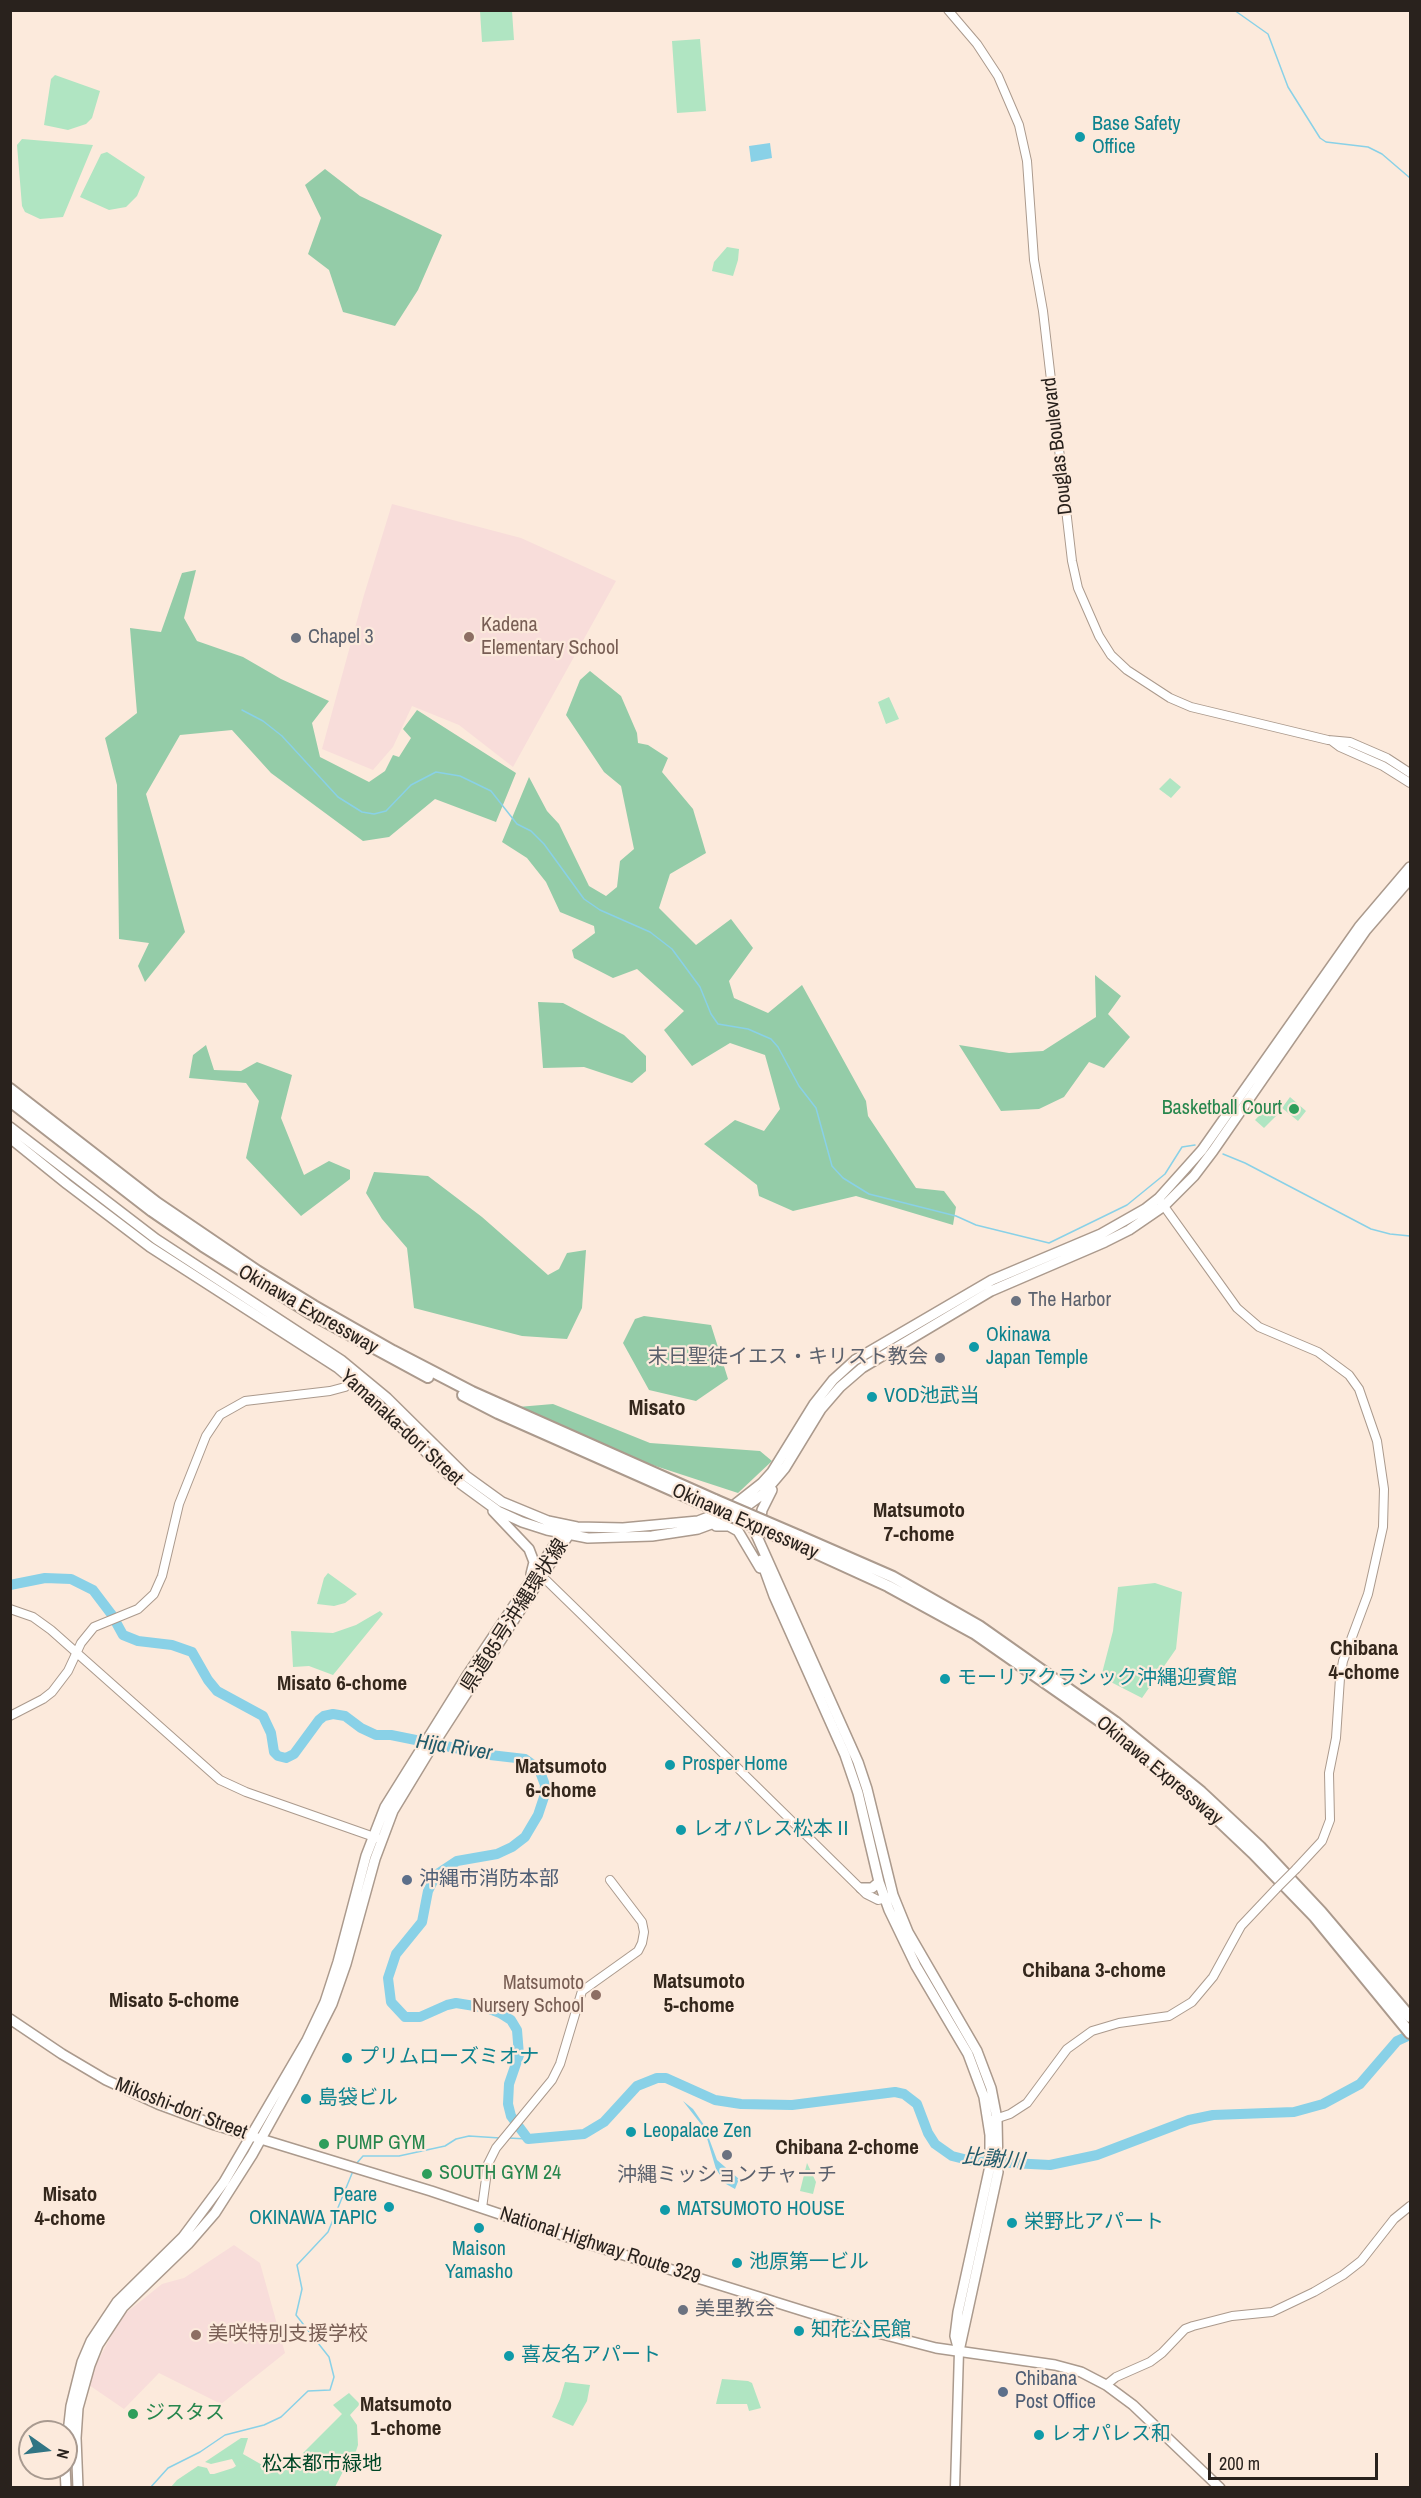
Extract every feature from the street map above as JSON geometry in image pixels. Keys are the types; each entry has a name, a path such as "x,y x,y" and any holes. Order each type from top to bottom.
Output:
{"highway":[{"name":"Okinawa Expressway","path":"10,1089 100,1161 208,1239 324,1312 472,1392 712,1503"},
{"name":"Okinawa Expressway","path":"10,1101 160,1217 253,1279 390,1358 498,1413 893,1578 980,1626 1115,1722 1201,1792 1260,1847 1322,1912 1396,2007 1410,2033"},
{"name":"Okinawa Expressway","path":"1396,2007 1410,2017"}],"main road":[{"path":"741,1508 772,1472 814,1404 833,1380 855,1360 992,1280 1101,1234 1162,1202 1202,1150 1359,927 1410,867"},
{"path":"765,1554 760,1534 760,1518 774,1482 821,1409 840,1387 862,1368 991,1291 1129,1230 1194,1176 1366,930 1410,879"},
{"name":"Yamanaka-dori Street","path":"10,1127 153,1243"},
{"name":"Yamanaka-dori Street","path":"10,1138 67,1184 153,1243 302,1333 356,1377 387,1398 448,1460 487,1493 525,1513 566,1532 684,1523 741,1508"},
{"name":"Yamanaka-dori Street","path":"356,1377 450,1476 489,1505 522,1522 598,1539 652,1536 713,1525 741,1508"},
{"path":"741,1508 774,1482"},
{"path":"489,1505 529,1549 534,1562 535,1579"},
{"path":"741,1508 765,1554 858,1762 867,1789 889,1897 916,1966 968,2054 993,2119 995,2150 993,2172 954,2336 959,2351 955,2487"},
{"path":"741,1508 774,1596 845,1755 858,1793 879,1882 889,1897"},
{"path":"713,1525 734,1528 742,1535 774,1596"},
{"name":"県道85号沖縄環状線","path":"69,2420 82,2362 102,2321 130,2288 183,2237 256,2138 293,2081 332,2004 346,1964 377,1838 436,1731 566,1532"},
{"path":"861,1888 872,1888 879,1882"},
{"name":"Mikoshi-dori Street","path":"10,2019 106,2080 158,2104 215,2126 256,2138"},
{"name":"県道85号沖縄環状線","path":"78,2487 76,2438 78,2408 98,2345 123,2307 188,2244 215,2213 256,2138"},
{"name":"National Highway Route 329","path":"256,2138 906,2342 1055,2365 1081,2372 1106,2385 1133,2405 1220,2487"}],"street":[{"name":"Douglas Boulevard","path":"948,10 977,44 998,76 1020,125 1027,161 1034,260 1043,311 1072,561 1078,588 1099,636 1111,655 1127,670 1170,698 1191,707 1330,740 1350,742 1387,758 1410,773"},
{"name":"Douglas Boulevard","path":"1330,740 1340,747 1383,766 1410,783"},
{"path":"993,2119 1010,2114 1027,2103 1067,2049 1092,2031 1119,2023 1169,2016 1192,2002 1213,1977 1241,1926 1322,1841 1330,1820 1329,1773 1336,1738 1343,1661 1368,1594 1385,1510 1382,1465 1369,1413 1359,1389 1349,1374 1318,1352 1259,1327 1237,1308 1162,1202"},
{"path":"10,1716 52,1692 68,1671 87,1634 105,1622 138,1610 154,1594 162,1576 178,1504 206,1436 220,1414 244,1401 330,1391 345,1387 356,1377"},
{"path":"535,1579 546,1580 872,1898 889,1897"},
{"path":"10,1609 33,1617 51,1630 220,1780 246,1792 377,1838"},
{"path":"482,2208 488,2164 496,2148 552,2080 560,2064 582,1991 638,1951 642,1943 644,1932 642,1922 610,1880"},
{"path":"1106,2385 1116,2377 1150,2362 1185,2329 1220,2318 1272,2312 1343,2275 1372,2250 1394,2219 1410,2205"}],"shaded area":[{"name":"Kadena Elementary School","path":"392,504 521,538 616,581 513,767 459,725 412,706 393,747 373,770 322,749 364,595"},
{"name":"美咲特別支援学校","path":"234,2245 260,2263 285,2353 221,2404 159,2373 124,2409 86,2383 122,2316 162,2284 184,2278"}],"green space":[{"path":"480,11 512,11 514,40 482,42"},
{"path":"700,39 706,111 677,113 672,41"},
{"path":"55,75 100,91 92,118 86,124 68,130 44,125 51,79"},
{"path":"22,139 93,145 63,217 40,219 25,212 22,206 17,145"},
{"path":"107,152 145,177 137,196 126,207 109,210 80,197 101,154"},
{"path":"325,169 360,196 442,235 418,290 395,326 343,312 329,270 308,254 321,218 305,185"},
{"path":"727,247 739,249 733,276 712,271 714,262"},
{"path":"196,570 184,618 197,641 243,657 281,679 329,701 312,723 320,757 369,782 385,771 393,755 399,757 411,738 403,729 417,710 516,773 496,822 435,799 389,837 363,841 271,773 232,730 180,735 146,794 185,932 145,982 138,966 149,943 119,939 117,785 105,738 137,713 130,628 161,632 182,573"},
{"path":"590,671 621,696 637,733 638,743 648,745 668,758 662,772 693,809 706,853 670,874 659,908 696,945 731,919 753,948 729,981 734,998 768,1013 802,985 866,1101 868,1116 916,1188 944,1191 956,1207 953,1225 856,1196 793,1211 759,1196 757,1185 704,1144 735,1120 764,1131 780,1109 765,1055 730,1043 692,1066 664,1030 684,1011 637,969 613,978 574,958 572,950 595,933 594,926 560,912 546,882 527,858 502,842 529,777 547,811 559,824 589,886 606,896 617,887 620,861 634,849 621,786 604,772 566,715 580,680"},
{"path":"889,697 899,719 886,724 878,702"},
{"path":"1170,778 1181,787 1171,798 1159,789"},
{"path":"1095,975 1121,996 1108,1014 1130,1037 1104,1068 1089,1062 1064,1097 1039,1109 1001,1111 959,1045 1009,1053 1043,1051 1096,1017"},
{"path":"538,1002 563,1003 624,1035 646,1056 646,1071 632,1083 584,1067 543,1068"},
{"path":"206,1045 214,1070 241,1071 257,1062 292,1075 281,1118 304,1175 329,1161 350,1170 350,1179 301,1216 246,1158 259,1101 246,1083 189,1078 193,1055"},
{"name":"Basketball Court","path":"1290,1097 1306,1111 1298,1121 1282,1108"},
{"path":"1271,1103 1281,1111 1264,1128 1255,1120"},
{"path":"374,1172 428,1176 482,1217 548,1275 559,1269 567,1253 586,1250 582,1308 567,1339 522,1336 414,1308 407,1248 382,1219 366,1193"},
{"path":"644,1316 711,1325 728,1379 696,1401 649,1390 623,1343 635,1319"},
{"path":"553,1404 650,1443 760,1451 772,1461 738,1493 631,1458 518,1407"},
{"path":"328,1573 357,1594 345,1603 334,1606 317,1604 324,1578"},
{"path":"1155,1583 1182,1592 1176,1649 1142,1698 1101,1677 1113,1631 1118,1587"},
{"path":"380,1611 383,1614 333,1675 309,1666 293,1667 291,1631 333,1633 356,1625"},
{"path":"807,2163 816,2182 813,2194 800,2191"},
{"path":"722,2379 752,2383 761,2408 749,2411 747,2404 716,2404"},
{"path":"565,2382 590,2385 587,2401 573,2426 552,2417"},
{"name":"松本都市緑地","path":"349,2393 360,2404 350,2415 357,2425 358,2445 335,2487 171,2487 177,2480 198,2466 207,2468 210,2474 214,2474 236,2466 232,2459 211,2464 205,2462 241,2438 248,2438 243,2454 264,2466 282,2471 298,2464 303,2453 342,2414 333,2405"}],"water":[{"path":"770,143 772,158 751,162 749,146"},
{"path":"683,2101 693,2109 704,2125 717,2160 739,2179 735,2189 726,2184 716,2169 704,2128"}],"waterway":[{"path":"1234,10 1268,34 1288,87 1320,138 1326,142 1368,147 1382,154 1410,178"},
{"path":"242,710 263,721 282,736 338,797 362,812 374,814 386,811 411,785 436,772 460,776 491,791 517,824 531,831 544,844 584,899 600,910 650,932 672,949 700,987 711,1014 718,1024 748,1029 771,1039 778,1047 799,1086 816,1108 832,1166 843,1178 869,1194 956,1216 976,1225 1049,1243 1127,1205 1165,1174 1182,1147 1195,1145"},
{"path":"1223,1154 1245,1163 1371,1229 1410,1236"},
{"name":"Hija River","path":"10,1585 45,1578 71,1579 93,1590 112,1615 123,1635 138,1641 172,1645 192,1652 217,1691 263,1716 271,1733 274,1752 278,1756 286,1758 294,1754 319,1720 333,1714 345,1716 361,1728 376,1735 391,1735 490,1755 525,1759 539,1769 545,1785 544,1797 538,1815 525,1837 512,1847 497,1854 457,1861 436,1875 428,1891 422,1922 396,1954 388,1978 391,2002 405,2017 420,2017 456,2003 487,2008 511,2020 517,2030 519,2055 509,2084 508,2104 511,2116 528,2139 584,2134 604,2122 637,2086 657,2078 666,2078 715,2100 741,2104 792,2105 895,2092 904,2094 917,2104 928,2133 935,2144 952,2156 972,2161 1050,2165 1097,2155 1189,2120 1213,2115 1294,2112 1323,2104 1360,2084 1397,2041 1410,2035"},
{"path":"356,2164 363,2156 399,2156 445,2146 456,2139 469,2136 500,2138"},
{"path":"508,2138 528,2139"},
{"path":"150,2488 168,2468 200,2452 225,2435 264,2425 281,2417 308,2391 330,2390 334,2377 329,2357 296,2315 302,2289 297,2265 328,2232 353,2171"}],"place":[{"name":"Base Safety Office","path":"1080,137"},
{"name":"Kadena Elementary School","path":"469,637"},
{"name":"Chapel 3","path":"296,638"},
{"name":"Basketball Court","path":"1294,1109"},
{"name":"The Harbor","path":"1016,1301"},
{"name":"Okinawa Japan Temple","path":"974,1347"},
{"name":"末日聖徒イエス・キリスト教会","path":"940,1358"},
{"name":"VOD池武当","path":"872,1397"},
{"name":"モーリアクラシック沖縄迎賓館","path":"945,1679"},
{"name":"Prosper Home","path":"670,1765"},
{"name":"レオパレス松本Ⅱ","path":"681,1830"},
{"name":"沖縄市消防本部","path":"407,1880"},
{"name":"Matsumoto Nursery School","path":"596,1995"},
{"name":"プリムローズミオナ","path":"347,2058"},
{"name":"島袋ビル","path":"306,2099"},
{"name":"Leopalace Zen","path":"631,2132"},
{"name":"PUMP GYM","path":"324,2144"},
{"name":"沖縄ミッションチャーチ","path":"727,2155"},
{"name":"SOUTH GYM 24","path":"427,2174"},
{"name":"Peare OKINAWA TAPIC","path":"389,2207"},
{"name":"MATSUMOTO HOUSE","path":"665,2210"},
{"name":"栄野比アパート","path":"1012,2223"},
{"name":"Maison Yamasho","path":"479,2228"},
{"name":"池原第一ビル","path":"737,2263"},
{"name":"美里教会","path":"683,2310"},
{"name":"知花公民館","path":"799,2331"},
{"name":"美咲特別支援学校","path":"196,2335"},
{"name":"喜友名アパート","path":"509,2356"},
{"name":"Chibana Post Office","path":"1003,2392"},
{"name":"ジスタス","path":"133,2414"},
{"name":"レオパレス和","path":"1039,2435"}],"district":[{"name":"Misato","path":"657,1409"},
{"name":"Matsumoto 7-chome","path":"919,1523"},
{"name":"Chibana 4-chome","path":"1364,1661"},
{"name":"Misato 6-chome","path":"342,1684"},
{"name":"Matsumoto 6-chome","path":"561,1779"},
{"name":"Chibana 3-chome","path":"1094,1971"},
{"name":"Matsumoto 5-chome","path":"699,1994"},
{"name":"Misato 5-chome","path":"174,2001"},
{"name":"Chibana 2-chome","path":"847,2148"},
{"name":"Misato 4-chome","path":"70,2207"},
{"name":"Matsumoto 1-chome","path":"406,2417"}],"water label":[{"name":"比謝川","path":"993,2160"}]}
